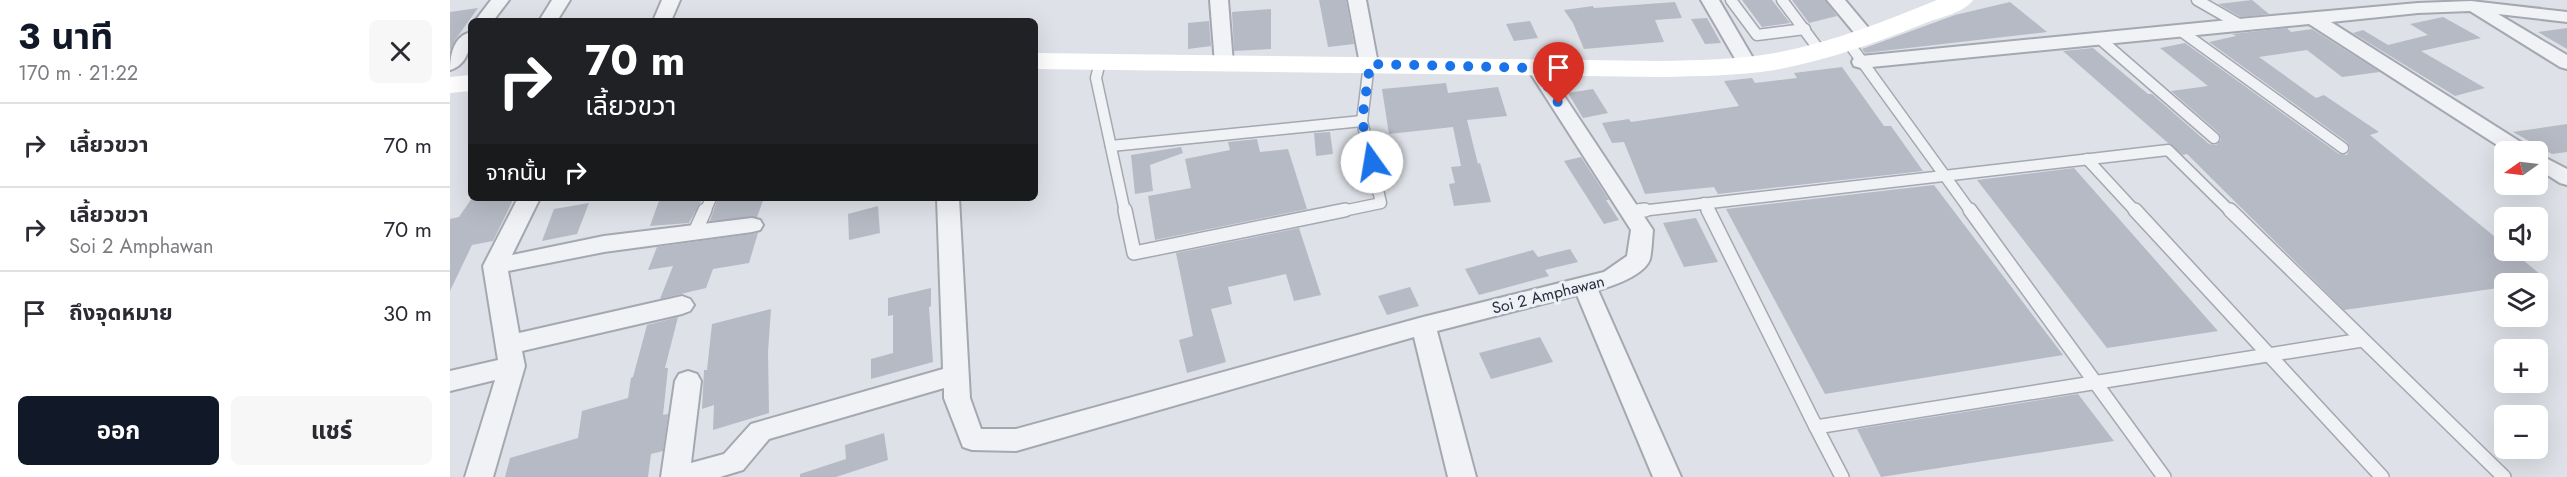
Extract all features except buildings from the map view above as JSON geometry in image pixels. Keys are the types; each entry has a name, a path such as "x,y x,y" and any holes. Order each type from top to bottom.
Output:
{"street":[{"path":"486,18 500,0"},
{"path":"550,18 561,0"},
{"path":"663,18 671,0"},
{"path":"1219,0 1224,64"},
{"path":"1357,0 1370,64"},
{"path":"1710,0 1748,65"},
{"path":"1836,0 1859,47"},
{"path":"1859,47 1960,0"},
{"path":"2470,6 2567,63"},
{"path":"1038,61 1660,69 1748,65 1820,51 1859,47 2100,39 2418,8 2470,6 2567,17"},
{"path":"2314,19 2506,141"},
{"path":"450,64 468,41"},
{"name":"Soi 2 Amphawan","path":"956,375 957,398 972,439 1016,440 1423,326 1612,278 1638,260 1642,230 1536,68"},
{"path":"450,85 468,83"},
{"path":"2548,166 2567,178"},
{"path":"479,477 510,355 495,266 528,201"},
{"path":"683,477 733,462 760,431 956,375 948,201"},
{"path":"495,266 604,244 753,225"},
{"path":"1584,285 1667,477"},
{"path":"450,381 510,355 682,305"},
{"path":"1423,326 1462,477"},
{"path":"675,477 688,381"}],"lane":[{"path":"1731,0 1757,35 1805,29"},
{"path":"1782,0 1820,51"},
{"path":"2197,0 2239,24"},
{"path":"2181,31 2343,148"},
{"path":"2100,39 2214,138"},
{"path":"1859,47 1944,176 2164,477"},
{"path":"1100,62 1096,78 1134,253 1381,203 1362,121 1370,64"},
{"path":"1111,146 1362,121"},
{"path":"1630,213 2168,150 2504,477"},
{"path":"2087,159 2382,477"},
{"path":"695,232 710,201"},
{"path":"1704,203 1842,477"},
{"path":"1816,427 2362,340"}],"route":[{"path":"1372,162 1362,121 1370,64 1536,68 1559,104"}]}
